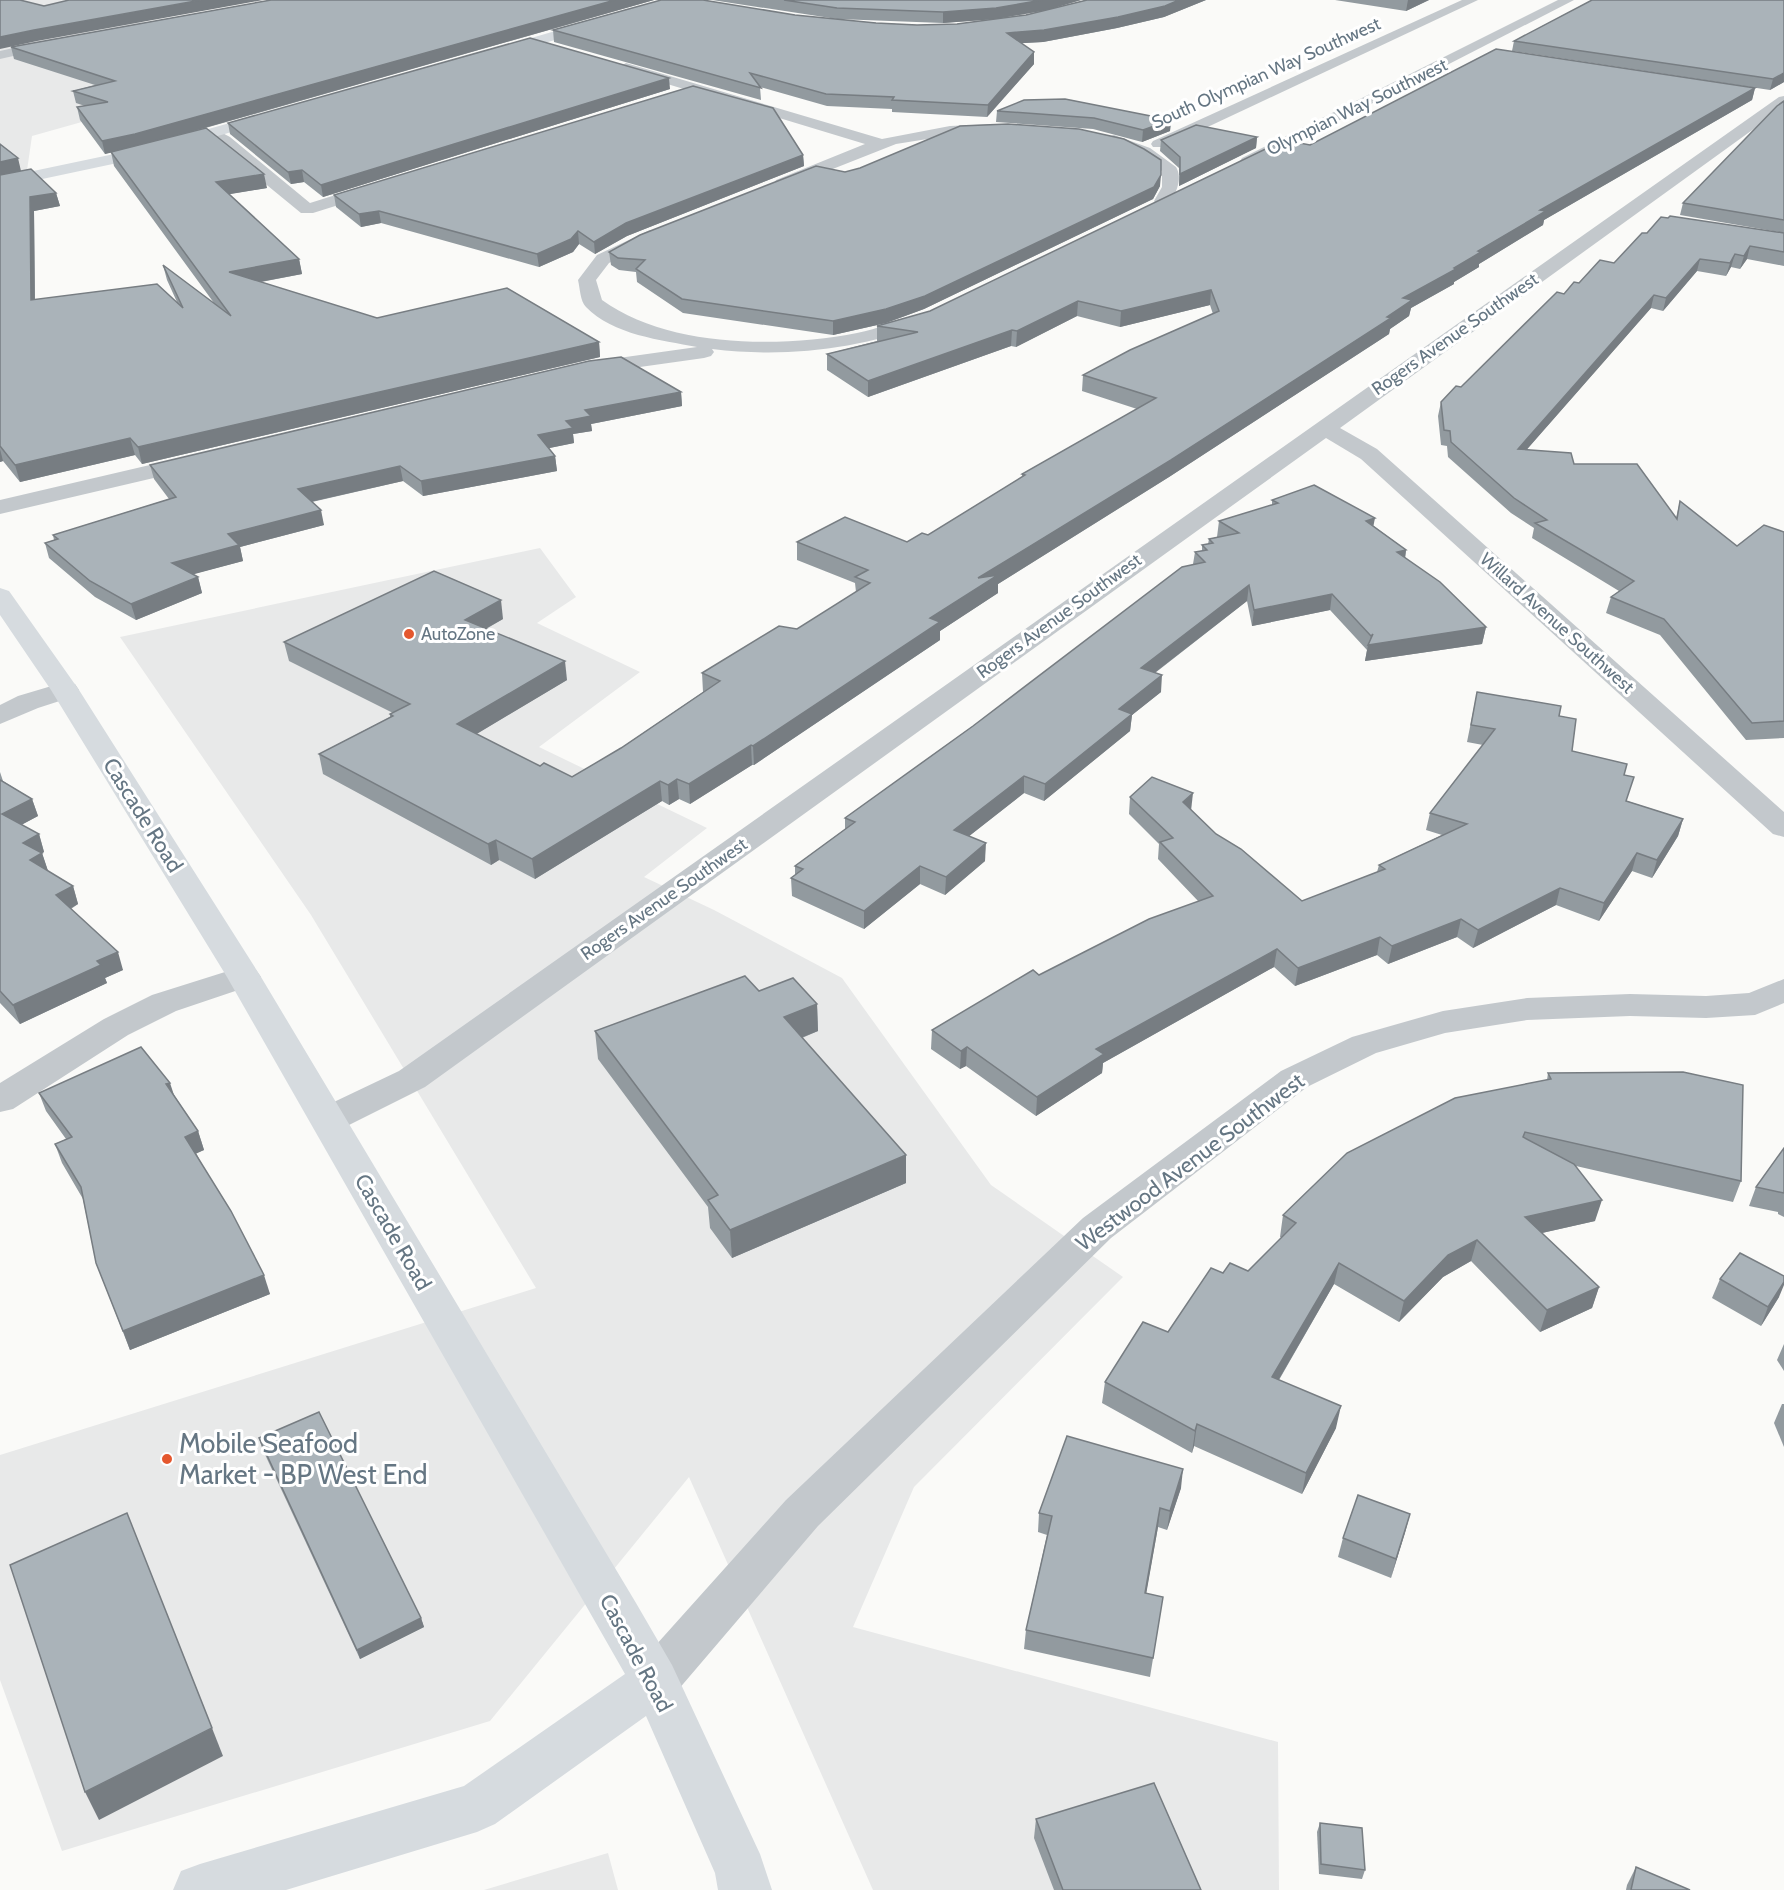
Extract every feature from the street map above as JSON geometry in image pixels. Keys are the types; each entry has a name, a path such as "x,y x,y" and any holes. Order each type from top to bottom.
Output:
{"main road":[{"path":"476,58 680,1"},
{"path":"0,183 141,153 282,113"},
{"name":"Cascade Road","path":"0,596 65,690 244,977 655,1681 741,1872 745,1890"},
{"path":"200,1890 477,1807 655,1681"}],"street":[{"name":"South Olympian Way Southwest","path":"1140,149 1160,144 1472,0"},
{"name":"Olympian Way Southwest","path":"1228,171 1471,51 1568,0"},
{"path":"0,55 66,40"},
{"path":"533,42 567,50"},
{"path":"1471,51 1496,54"},
{"path":"610,63 883,144"},
{"path":"663,97 697,88"},
{"name":"Rogers Avenue Southwest","path":"328,1120 420,1073 1323,428 1637,216 1779,98"},
{"path":"764,190 883,144 935,132 1012,129"},
{"path":"213,133 307,209 396,181"},
{"path":"1102,138 1140,149 1159,159 1170,170 1170,187 1158,204 1185,192"},
{"path":"666,229 634,242 603,259 587,280 592,303 621,321 689,340 744,348"},
{"path":"567,373 590,367 650,358 744,348 838,343 889,333 933,315"},
{"path":"590,367 613,355 628,340 628,331 621,321"},
{"name":"Willard Avenue Southwest","path":"1323,428 1350,441 1369,454 1784,828"},
{"path":"0,507 220,455"},
{"path":"0,716 28,702 65,690"},
{"path":"0,1100 116,1028 164,1003 244,977"},
{"name":"Westwood Avenue Southwest","path":"655,1681 802,1513 1096,1228 1294,1079 1364,1045 1443,1022 1527,1009 1630,1005 1706,1007 1755,1004 1784,990"}],"shaded area":[{"path":"0,0 64,0 149,24 515,0 32,136 4,329 0,330"},
{"path":"540,548 576,597 537,623 640,672 539,747 707,828 644,877 714,910 842,978 991,1185 1123,1277 914,1487 853,1627 1278,1742 1279,1890 873,1890 689,1477 490,1721 62,1851 0,1680 0,1455 536,1288 311,915 120,637"},
{"path":"608,1853 618,1890 484,1890"}],"building":[{"path":"0,0 20,0 44,6 69,0 201,0 0,37"},
{"path":"271,0 615,0 135,134 102,141 77,107 108,102 73,91 115,81 11,47"},
{"path":"661,0 703,0 795,15 917,25 957,24 1026,15 1087,0 1179,0 1165,6 1118,17 1044,30 1007,33 1034,52 988,105 826,94 750,73 761,88 553,30"},
{"path":"784,0 1042,0 996,8 943,12 837,8"},
{"path":"1592,0 1784,0 1784,73 1773,79 1514,41"},
{"path":"530,38 669,78 321,185 302,170 288,172 228,123"},
{"path":"1496,49 1755,88 1540,210 1546,211 1478,251 1481,252 1454,268 1456,269 1403,298 1412,300 1387,317 1391,318 1171,460 978,578 998,575 930,618 940,622 753,746 751,745 689,784 677,779 668,785 660,781 532,859 496,840 488,844 319,754 393,716 390,714 410,704 284,642 434,571 501,600 465,620 565,661 457,724 540,766 544,763 572,777 621,748 720,681 702,673 779,626 797,629 870,583 855,577 868,570 797,542 845,517 907,542 922,533 928,535 1025,475 1022,474 1156,398 1083,375 1130,350 1219,311 1211,290 1121,311 1078,301 1017,331 1012,330 868,381 827,354 918,332 877,326 930,311 1284,140 1310,145"},
{"path":"693,86 773,108 803,155 626,223 594,242 578,231 571,239 537,254 379,211 359,214 334,195"},
{"path":"1065,99 1171,120 1143,130 1094,118 997,111 1024,100"},
{"path":"1784,101 1784,220 1683,203 1777,106"},
{"path":"1008,124 1079,129 1124,139 1161,160 1161,175 1154,187 925,296 886,309 833,321 682,299 636,269 645,260 618,258 609,252 640,235 816,166 845,172 860,168 960,126"},
{"path":"1196,125 1257,137 1180,174 1180,157 1161,140"},
{"path":"206,128 264,174 216,182 299,259 229,272 377,318 507,288 599,342 138,447 130,438 15,465 0,446 0,175 31,169 56,193 30,197 31,300 157,284 183,308 163,265 231,316 111,152"},
{"path":"0,144 18,158 0,162"},
{"path":"1670,216 1784,233 1784,252 1750,246 1744,256 1735,254 1730,263 1700,259 1666,298 1654,295 1518,449 1571,453 1574,464 1637,464 1677,519 1680,501 1737,546 1764,525 1784,532 1784,721 1752,723 1664,619 1611,597 1634,581 1535,523 1547,520 1514,498 1451,442 1450,431 1444,430 1441,402 1456,386 1461,387 1557,292 1564,294 1574,282 1579,283 1600,260 1614,263 1642,233 1647,233 1661,217"},
{"path":"621,357 681,392 585,410 591,416 566,421 573,428 538,435 555,456 421,481 400,466 298,489 321,510 228,534 239,545 172,563 198,577 131,604 90,581 45,543 58,539 53,535 176,497 150,465 589,361"},
{"path":"1314,485 1375,518 1366,521 1406,550 1397,552 1440,582 1486,627 1368,645 1373,634 1371,636 1332,594 1254,610 1249,585 1141,668 1162,675 1119,709 1132,714 1045,784 1024,776 954,830 986,843 946,877 920,866 864,911 791,878 803,869 795,866 855,822 845,818 973,726 1182,567 1205,562 1195,552 1207,550 1202,545 1213,543 1209,539 1239,533 1219,521 1278,503 1272,500"},
{"path":"1477,692 1561,706 1559,716 1576,719 1572,751 1627,764 1624,775 1634,777 1626,801 1683,819 1657,860 1637,853 1604,903 1560,888 1478,930 1461,919 1392,946 1380,937 1298,968 1277,949 1096,1049 1104,1054 1037,1097 967,1047 961,1051 932,1030 1033,970 1039,975 1149,919 1213,896 1160,842 1173,838 1130,797 1152,777 1193,793 1183,802 1216,834 1241,849 1302,901 1385,869 1379,865 1467,824 1430,813 1495,729 1471,725"},
{"path":"0,780 32,799 2,814 39,834 23,843 42,853 30,860 73,886 56,895 118,952 97,961 101,965 13,1005 0,991"},
{"path":"745,976 759,991 793,978 817,1004 784,1017 906,1155 730,1230 708,1200 718,1195 595,1031"},
{"path":"141,1047 170,1083 166,1084 198,1131 185,1137 231,1211 264,1275 123,1331 96,1263 81,1187 55,1144 72,1137 39,1093"},
{"path":"1683,1072 1743,1085 1741,1181 1525,1132 1523,1137 1574,1164 1602,1200 1525,1217 1599,1287 1547,1310 1477,1240 1448,1255 1404,1301 1339,1263 1272,1377 1341,1406 1306,1473 1197,1424 1195,1431 1105,1382 1143,1322 1168,1332 1211,1268 1223,1273 1230,1263 1248,1271 1296,1223 1283,1215 1347,1153 1455,1098 1551,1079 1548,1073"},
{"path":"1784,1148 1784,1193 1756,1187"},
{"path":"1740,1253 1784,1276 1784,1282 1768,1307 1720,1279"},
{"path":"319,1412 421,1618 357,1650 259,1438"},
{"path":"1067,1436 1183,1469 1170,1511 1160,1508 1145,1593 1163,1597 1153,1658 1026,1630 1052,1516 1039,1513"},
{"path":"1358,1495 1410,1514 1396,1559 1343,1538"},
{"path":"127,1513 212,1728 85,1792 10,1565"},
{"path":"1154,1783 1201,1890 1063,1890 1036,1819"},
{"path":"1320,1823 1362,1828 1365,1870 1321,1864"},
{"path":"1636,1867 1690,1890 1631,1890"}],"place":[{"name":"AutoZone","path":"409,634"},
{"name":"Mobile Seafood Market - BP West End","path":"167,1459"}]}
